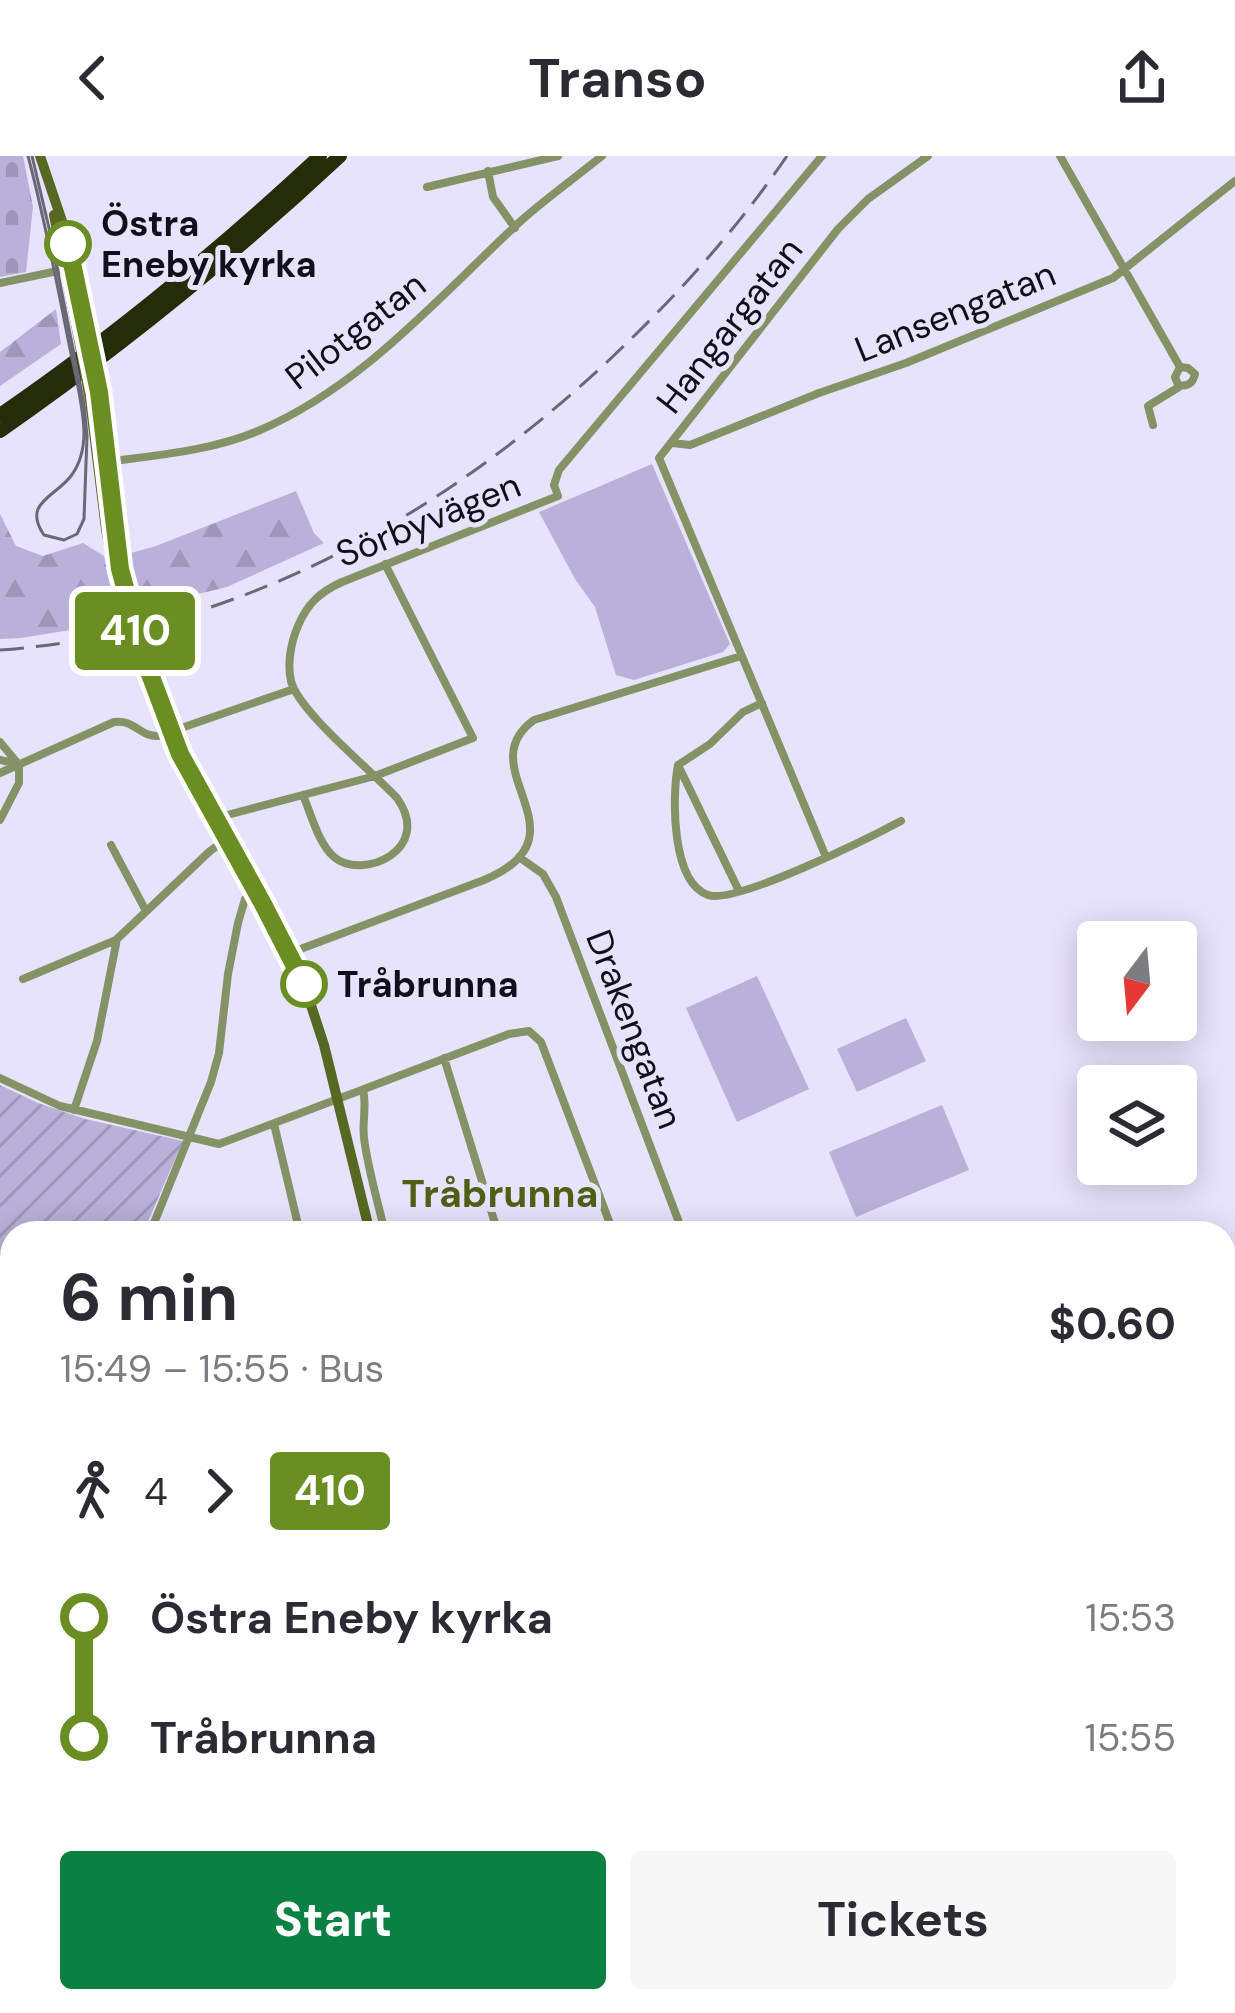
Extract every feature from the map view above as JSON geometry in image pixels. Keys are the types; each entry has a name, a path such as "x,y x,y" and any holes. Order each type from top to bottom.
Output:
{"highway":[{"path":"0,415 208,255 320,156"},
{"path":"0,431 128,337 340,156"}],"main road":[{"path":"40,156 80,321 127,615 170,733 290,953 313,1007 367,1221"}],"street":[{"path":"428,187 558,156"},
{"name":"Pilotgatan","path":"104,462 227,442 299,410 391,344 514,228 602,156"},
{"name":"Sörbyvägen","path":"294,689 292,644 314,598 385,564 558,496 554,485 559,470 822,156"},
{"name":"Hangargatan","path":"740,656 659,458 838,229 868,200 928,156"},
{"path":"1060,156 1180,367"},
{"path":"488,171 493,197 514,228"},
{"name":"Lansengatan","path":"671,443 690,445 1113,278 1235,182"},
{"path":"0,283 69,268"},
{"path":"1153,425 1148,406 1179,387 1175,377 1180,367"},
{"path":"1177,385 1188,386 1195,374 1180,367"},
{"path":"215,819 375,776 473,738 385,564"},
{"path":"290,953 484,880 519,857 531,817 511,760 525,726 544,716 740,656 826,857"},
{"path":"0,773 114,722 129,722 153,737 294,689 403,807 409,824 405,841 395,852 364,866 344,863 328,851 303,795"},
{"path":"678,765 710,744 743,712 762,703"},
{"path":"0,742 19,765 19,783 0,820"},
{"path":"0,760 19,765"},
{"path":"678,765 739,891"},
{"path":"678,765 675,836 682,863 706,895 726,896 901,821"},
{"path":"23,980 117,939 227,839"},
{"path":"111,845 146,911"},
{"name":"Drakengatan","path":"519,857 543,874 556,896 678,1221"},
{"path":"155,1221 211,1082 243,905 255,889"},
{"path":"74,1110 97,1041 117,939"},
{"path":"0,1078 74,1110 212,1144 226,1143 338,1097 509,1034 529,1031 541,1042 604,1221"},
{"path":"445,1058 494,1221"},
{"path":"363,1090 364,1141 382,1221"},
{"path":"274,1124 297,1221"}],"green space":[{"path":"0,156 23,156 33,207 26,272 0,277"},
{"path":"56,309 61,344 0,386 0,352"},
{"path":"652,464 730,644 723,652 634,680 616,675 595,607 539,512"},
{"path":"296,491 314,533 324,543 227,587 140,608 130,590 131,553"},
{"path":"0,514 16,546 43,556 83,543 104,556 117,617 108,624 0,639"},
{"path":"757,976 809,1089 737,1122 686,1008"},
{"path":"906,1018 926,1061 857,1092 837,1049"},
{"path":"0,1085 85,1119 183,1141 148,1221 0,1221"},
{"path":"942,1105 969,1170 856,1217 829,1152"}],"tram line":[{"path":"28,156 83,420 77,466 43,501 37,515 44,535 64,540 77,534 84,519 87,436 32,156"}],"railway":[{"path":"0,650 86,639 170,620 250,593 403,518 474,471 607,362 703,264 787,156"}],"bus line":[{"name":"410","path":"68,244 99,392 120,569 144,658 180,754 304,984"}],"place":[{"name":"Östra Eneby kyrka","path":"68,244"},
{"name":"Tråbrunna","path":"304,984"}],"district":[{"name":"Tråbrunna","path":"500,1193"}]}
